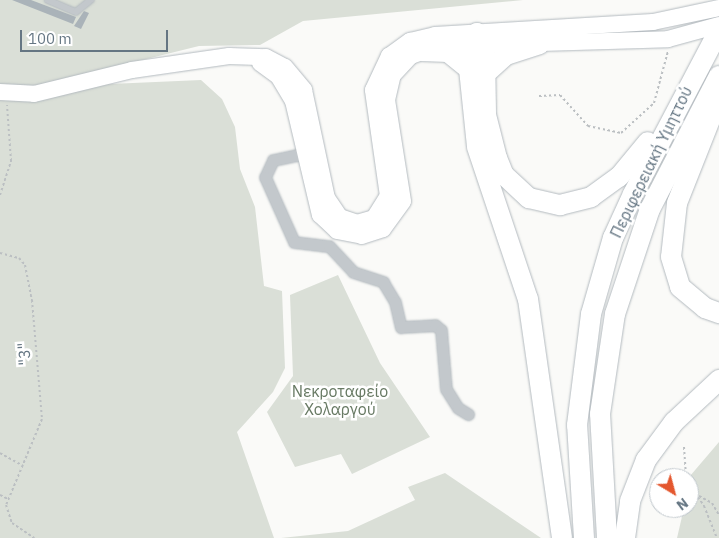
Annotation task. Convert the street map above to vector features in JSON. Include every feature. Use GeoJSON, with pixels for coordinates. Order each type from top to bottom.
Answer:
{"type":"FeatureCollection","features":[{"type":"Feature","properties":{"kind":"highway","name":"Περιφερειακή Υμηττού"},"geometry":{"type":"LineString","coordinates":[[584,538],[577,425],[591,314],[621,220],[694,75],[719,30]]}},
{"type":"Feature","properties":{"kind":"highway"},"geometry":{"type":"LineString","coordinates":[[478,41],[482,170],[514,246],[530,308],[562,538]]}},
{"type":"Feature","properties":{"kind":"highway"},"geometry":{"type":"LineString","coordinates":[[478,71],[506,55],[539,44]]}},
{"type":"Feature","properties":{"kind":"highway"},"geometry":{"type":"LineString","coordinates":[[422,51],[448,52],[478,71],[486,115],[504,175],[529,198],[560,205],[591,197],[619,177],[694,75]]}},
{"type":"Feature","properties":{"kind":"highway","name":"Περιφερειακή Υμηττού"},"geometry":{"type":"LineString","coordinates":[[607,538],[600,414],[615,314],[650,209],[719,76]]}},
{"type":"Feature","properties":{"kind":"highway"},"geometry":{"type":"LineString","coordinates":[[719,97],[677,203],[671,257],[680,287],[705,308],[719,313]]}},
{"type":"Feature","properties":{"kind":"highway"},"geometry":{"type":"LineString","coordinates":[[625,538],[630,501],[646,460],[674,422],[719,380]]}},
{"type":"Feature","properties":{"kind":"street"},"geometry":{"type":"LineString","coordinates":[[310,152],[315,204],[328,224],[349,235],[384,229],[400,211],[404,189],[388,87],[401,64],[422,51],[478,41],[653,22],[719,8]]}},
{"type":"Feature","properties":{"kind":"street"},"geometry":{"type":"LineString","coordinates":[[3,93],[34,94],[132,70],[188,63],[246,60],[268,67],[293,101],[310,152],[333,209],[357,223],[374,218],[385,204],[389,187],[373,102],[381,68],[399,47],[420,37],[539,44],[668,39],[719,25]]}},
{"type":"Feature","properties":{"kind":"street"},"geometry":{"type":"LineString","coordinates":[[310,152],[273,160],[265,177],[294,242],[329,246],[354,272],[383,282],[395,302],[401,327],[435,325],[441,330],[446,389],[458,408],[468,414]]}},
{"type":"Feature","properties":{"kind":"lane"},"geometry":{"type":"LineString","coordinates":[[48,0],[76,12],[91,0]]}},
{"type":"Feature","properties":{"kind":"path"},"geometry":{"type":"LineString","coordinates":[[539,96],[560,95],[588,126],[621,133],[654,103],[663,82],[668,39]]}},
{"type":"Feature","properties":{"kind":"path"},"geometry":{"type":"LineString","coordinates":[[0,195],[11,161],[3,93]]}},
{"type":"Feature","properties":{"kind":"path","name":"\"3\""},"geometry":{"type":"LineString","coordinates":[[0,253],[18,258],[30,278],[36,370],[44,404],[23,466],[8,499]]}},
{"type":"Feature","properties":{"kind":"path"},"geometry":{"type":"LineString","coordinates":[[684,447],[685,468]]}},
{"type":"Feature","properties":{"kind":"path"},"geometry":{"type":"LineString","coordinates":[[0,453],[23,466]]}},
{"type":"Feature","properties":{"kind":"path"},"geometry":{"type":"LineString","coordinates":[[0,495],[8,499],[12,523],[34,538]]}},
{"type":"Feature","properties":{"kind":"path"},"geometry":{"type":"LineString","coordinates":[[699,496],[712,503],[719,514]]}},
{"type":"Feature","properties":{"kind":"path"},"geometry":{"type":"LineString","coordinates":[[699,496],[717,538]]}},
{"type":"Feature","properties":{"kind":"path"},"geometry":{"type":"LineString","coordinates":[[713,529],[719,530]]}},
{"type":"Feature","properties":{"kind":"green space"},"geometry":{"type":"Polygon","coordinates":[[[0,0],[523,0],[303,21],[260,45],[199,46],[102,70],[110,84],[201,80],[222,99],[235,127],[240,169],[255,207],[264,286],[282,291],[285,368],[273,392],[237,432],[274,538],[0,538],[0,0]]]}},
{"type":"Feature","properties":{"kind":"green space","name":"Νεκροταφείο Χολαργού"},"geometry":{"type":"Polygon","coordinates":[[[338,275],[380,363],[430,437],[352,474],[341,454],[295,467],[267,412],[293,376],[290,295],[338,275]]]}},
{"type":"Feature","properties":{"kind":"green space"},"geometry":{"type":"Polygon","coordinates":[[[719,442],[719,538],[677,538],[682,518],[699,518],[699,468],[697,468],[719,442]]]}},
{"type":"Feature","properties":{"kind":"green space"},"geometry":{"type":"Polygon","coordinates":[[[445,473],[541,538],[281,538],[348,531],[415,500],[408,487],[445,473]]]}},
{"type":"Feature","properties":{"kind":"building"},"geometry":{"type":"Polygon","coordinates":[[[12,0],[31,0],[76,17],[73,24],[12,0]]]}},
{"type":"Feature","properties":{"kind":"building"},"geometry":{"type":"Polygon","coordinates":[[[84,11],[89,13],[81,29],[74,26],[84,11]]]}}]}
